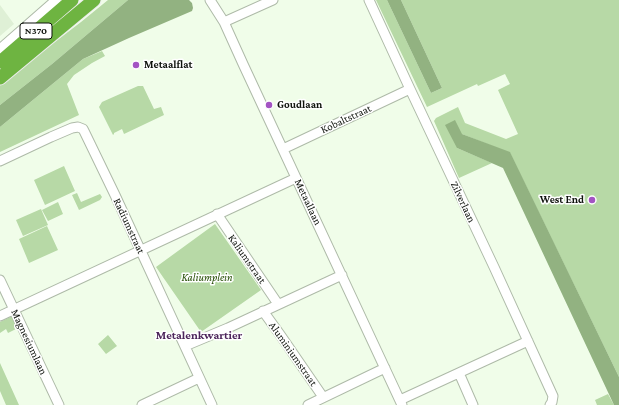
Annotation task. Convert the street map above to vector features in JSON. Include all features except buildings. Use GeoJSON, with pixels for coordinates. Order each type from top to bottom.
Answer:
{"type":"FeatureCollection","features":[{"type":"Feature","properties":{"kind":"highway","name":"N370"},"geometry":{"type":"LineString","coordinates":[[0,62],[72,0]]}},
{"type":"Feature","properties":{"kind":"highway","name":"N370"},"geometry":{"type":"LineString","coordinates":[[0,78],[94,0]]}},
{"type":"Feature","properties":{"kind":"street"},"geometry":{"type":"LineString","coordinates":[[0,49],[56,0]]}},
{"type":"Feature","properties":{"kind":"street","name":"Metaallaan"},"geometry":{"type":"LineString","coordinates":[[210,0],[224,22],[401,403]]}},
{"type":"Feature","properties":{"kind":"street"},"geometry":{"type":"LineString","coordinates":[[224,22],[273,0]]}},
{"type":"Feature","properties":{"kind":"street","name":"Zilverlaan"},"geometry":{"type":"LineString","coordinates":[[369,0],[553,396],[550,405]]}},
{"type":"Feature","properties":{"kind":"street","name":"Kobaltstraat"},"geometry":{"type":"LineString","coordinates":[[283,149],[410,89]]}},
{"type":"Feature","properties":{"kind":"street","name":"Radiumstraat"},"geometry":{"type":"LineString","coordinates":[[0,161],[72,128],[83,128],[212,405]]}},
{"type":"Feature","properties":{"kind":"street"},"geometry":{"type":"LineString","coordinates":[[0,316],[296,178]]}},
{"type":"Feature","properties":{"kind":"street","name":"Kaliumstraat"},"geometry":{"type":"LineString","coordinates":[[217,214],[278,304]]}},
{"type":"Feature","properties":{"kind":"street"},"geometry":{"type":"LineString","coordinates":[[185,346],[228,328],[342,275]]}},
{"type":"Feature","properties":{"kind":"street","name":"Magnesiumlaan"},"geometry":{"type":"LineString","coordinates":[[0,280],[59,405]]}},
{"type":"Feature","properties":{"kind":"street","name":"Aluminiumstraat"},"geometry":{"type":"LineString","coordinates":[[263,311],[323,397]]}},
{"type":"Feature","properties":{"kind":"street"},"geometry":{"type":"LineString","coordinates":[[401,403],[528,341]]}},
{"type":"Feature","properties":{"kind":"street","name":"Aluminiumstraat"},"geometry":{"type":"LineString","coordinates":[[308,405],[385,368]]}},
{"type":"Feature","properties":{"kind":"street"},"geometry":{"type":"LineString","coordinates":[[459,374],[473,405]]}},
{"type":"Feature","properties":{"kind":"street"},"geometry":{"type":"LineString","coordinates":[[142,405],[199,378]]}},
{"type":"Feature","properties":{"kind":"shaded area"},"geometry":{"type":"Polygon","coordinates":[[[128,0],[189,0],[192,3],[193,8],[192,11],[83,59],[0,127],[0,105],[52,64],[128,0]]]}},
{"type":"Feature","properties":{"kind":"shaded area"},"geometry":{"type":"Polygon","coordinates":[[[387,0],[401,0],[442,88],[431,93],[387,0]]]}},
{"type":"Feature","properties":{"kind":"shaded area"},"geometry":{"type":"Polygon","coordinates":[[[0,5],[14,24],[0,36],[0,5]]]}},
{"type":"Feature","properties":{"kind":"shaded area"},"geometry":{"type":"Polygon","coordinates":[[[455,120],[462,134],[510,152],[619,377],[619,405],[614,405],[503,168],[457,148],[445,125],[455,120]]]}},
{"type":"Feature","properties":{"kind":"green space"},"geometry":{"type":"Polygon","coordinates":[[[108,0],[128,0],[52,64],[0,105],[0,84],[108,0]]]}},
{"type":"Feature","properties":{"kind":"green space","name":"West End"},"geometry":{"type":"Polygon","coordinates":[[[376,0],[387,0],[431,93],[442,88],[401,0],[619,0],[619,377],[510,153],[462,134],[457,148],[492,163],[459,178],[434,121],[436,118],[458,107],[465,123],[506,139],[518,134],[498,90],[510,84],[505,74],[478,86],[477,84],[427,107],[376,0]]]}},
{"type":"Feature","properties":{"kind":"green space"},"geometry":{"type":"Polygon","coordinates":[[[102,51],[105,56],[74,75],[67,84],[79,115],[0,152],[0,127],[83,59],[102,51]]]}},
{"type":"Feature","properties":{"kind":"green space"},"geometry":{"type":"Polygon","coordinates":[[[138,86],[143,86],[154,109],[161,107],[164,115],[124,134],[122,129],[113,135],[99,107],[102,102],[138,86]]]}},
{"type":"Feature","properties":{"kind":"green space"},"geometry":{"type":"Polygon","coordinates":[[[64,166],[75,191],[45,205],[34,180],[64,166]]]}},
{"type":"Feature","properties":{"kind":"green space"},"geometry":{"type":"Polygon","coordinates":[[[77,193],[81,202],[100,194],[102,197],[100,200],[79,210],[72,195],[77,193]]]}},
{"type":"Feature","properties":{"kind":"green space"},"geometry":{"type":"Polygon","coordinates":[[[58,202],[63,214],[48,221],[42,210],[58,202]]]}},
{"type":"Feature","properties":{"kind":"green space"},"geometry":{"type":"Polygon","coordinates":[[[41,209],[48,225],[23,236],[16,220],[41,209]]]}},
{"type":"Feature","properties":{"kind":"green space","name":"Kaliumplein"},"geometry":{"type":"Polygon","coordinates":[[[215,224],[261,290],[201,332],[156,267],[215,224]]]}},
{"type":"Feature","properties":{"kind":"green space"},"geometry":{"type":"Polygon","coordinates":[[[47,226],[58,250],[29,263],[19,239],[47,226]]]}},
{"type":"Feature","properties":{"kind":"green space"},"geometry":{"type":"Polygon","coordinates":[[[12,316],[18,328],[8,333],[6,329],[0,333],[0,322],[12,316]]]}},
{"type":"Feature","properties":{"kind":"green space"},"geometry":{"type":"Polygon","coordinates":[[[108,335],[117,346],[106,354],[98,344],[108,335]]]}},
{"type":"Feature","properties":{"kind":"green space"},"geometry":{"type":"Polygon","coordinates":[[[0,363],[19,405],[6,405],[0,391],[0,363]]]}},
{"type":"Feature","properties":{"kind":"green space"},"geometry":{"type":"Polygon","coordinates":[[[608,394],[614,405],[597,405],[595,400],[608,394]]]}},
{"type":"Feature","properties":{"kind":"place","name":"Metaalflat"},"geometry":{"type":"Point","coordinates":[136,65]}},
{"type":"Feature","properties":{"kind":"place","name":"Goudlaan"},"geometry":{"type":"Point","coordinates":[269,105]}},
{"type":"Feature","properties":{"kind":"place","name":"West End"},"geometry":{"type":"Point","coordinates":[592,200]}},
{"type":"Feature","properties":{"kind":"district","name":"Metalenkwartier"},"geometry":{"type":"Point","coordinates":[199,335]}}]}
